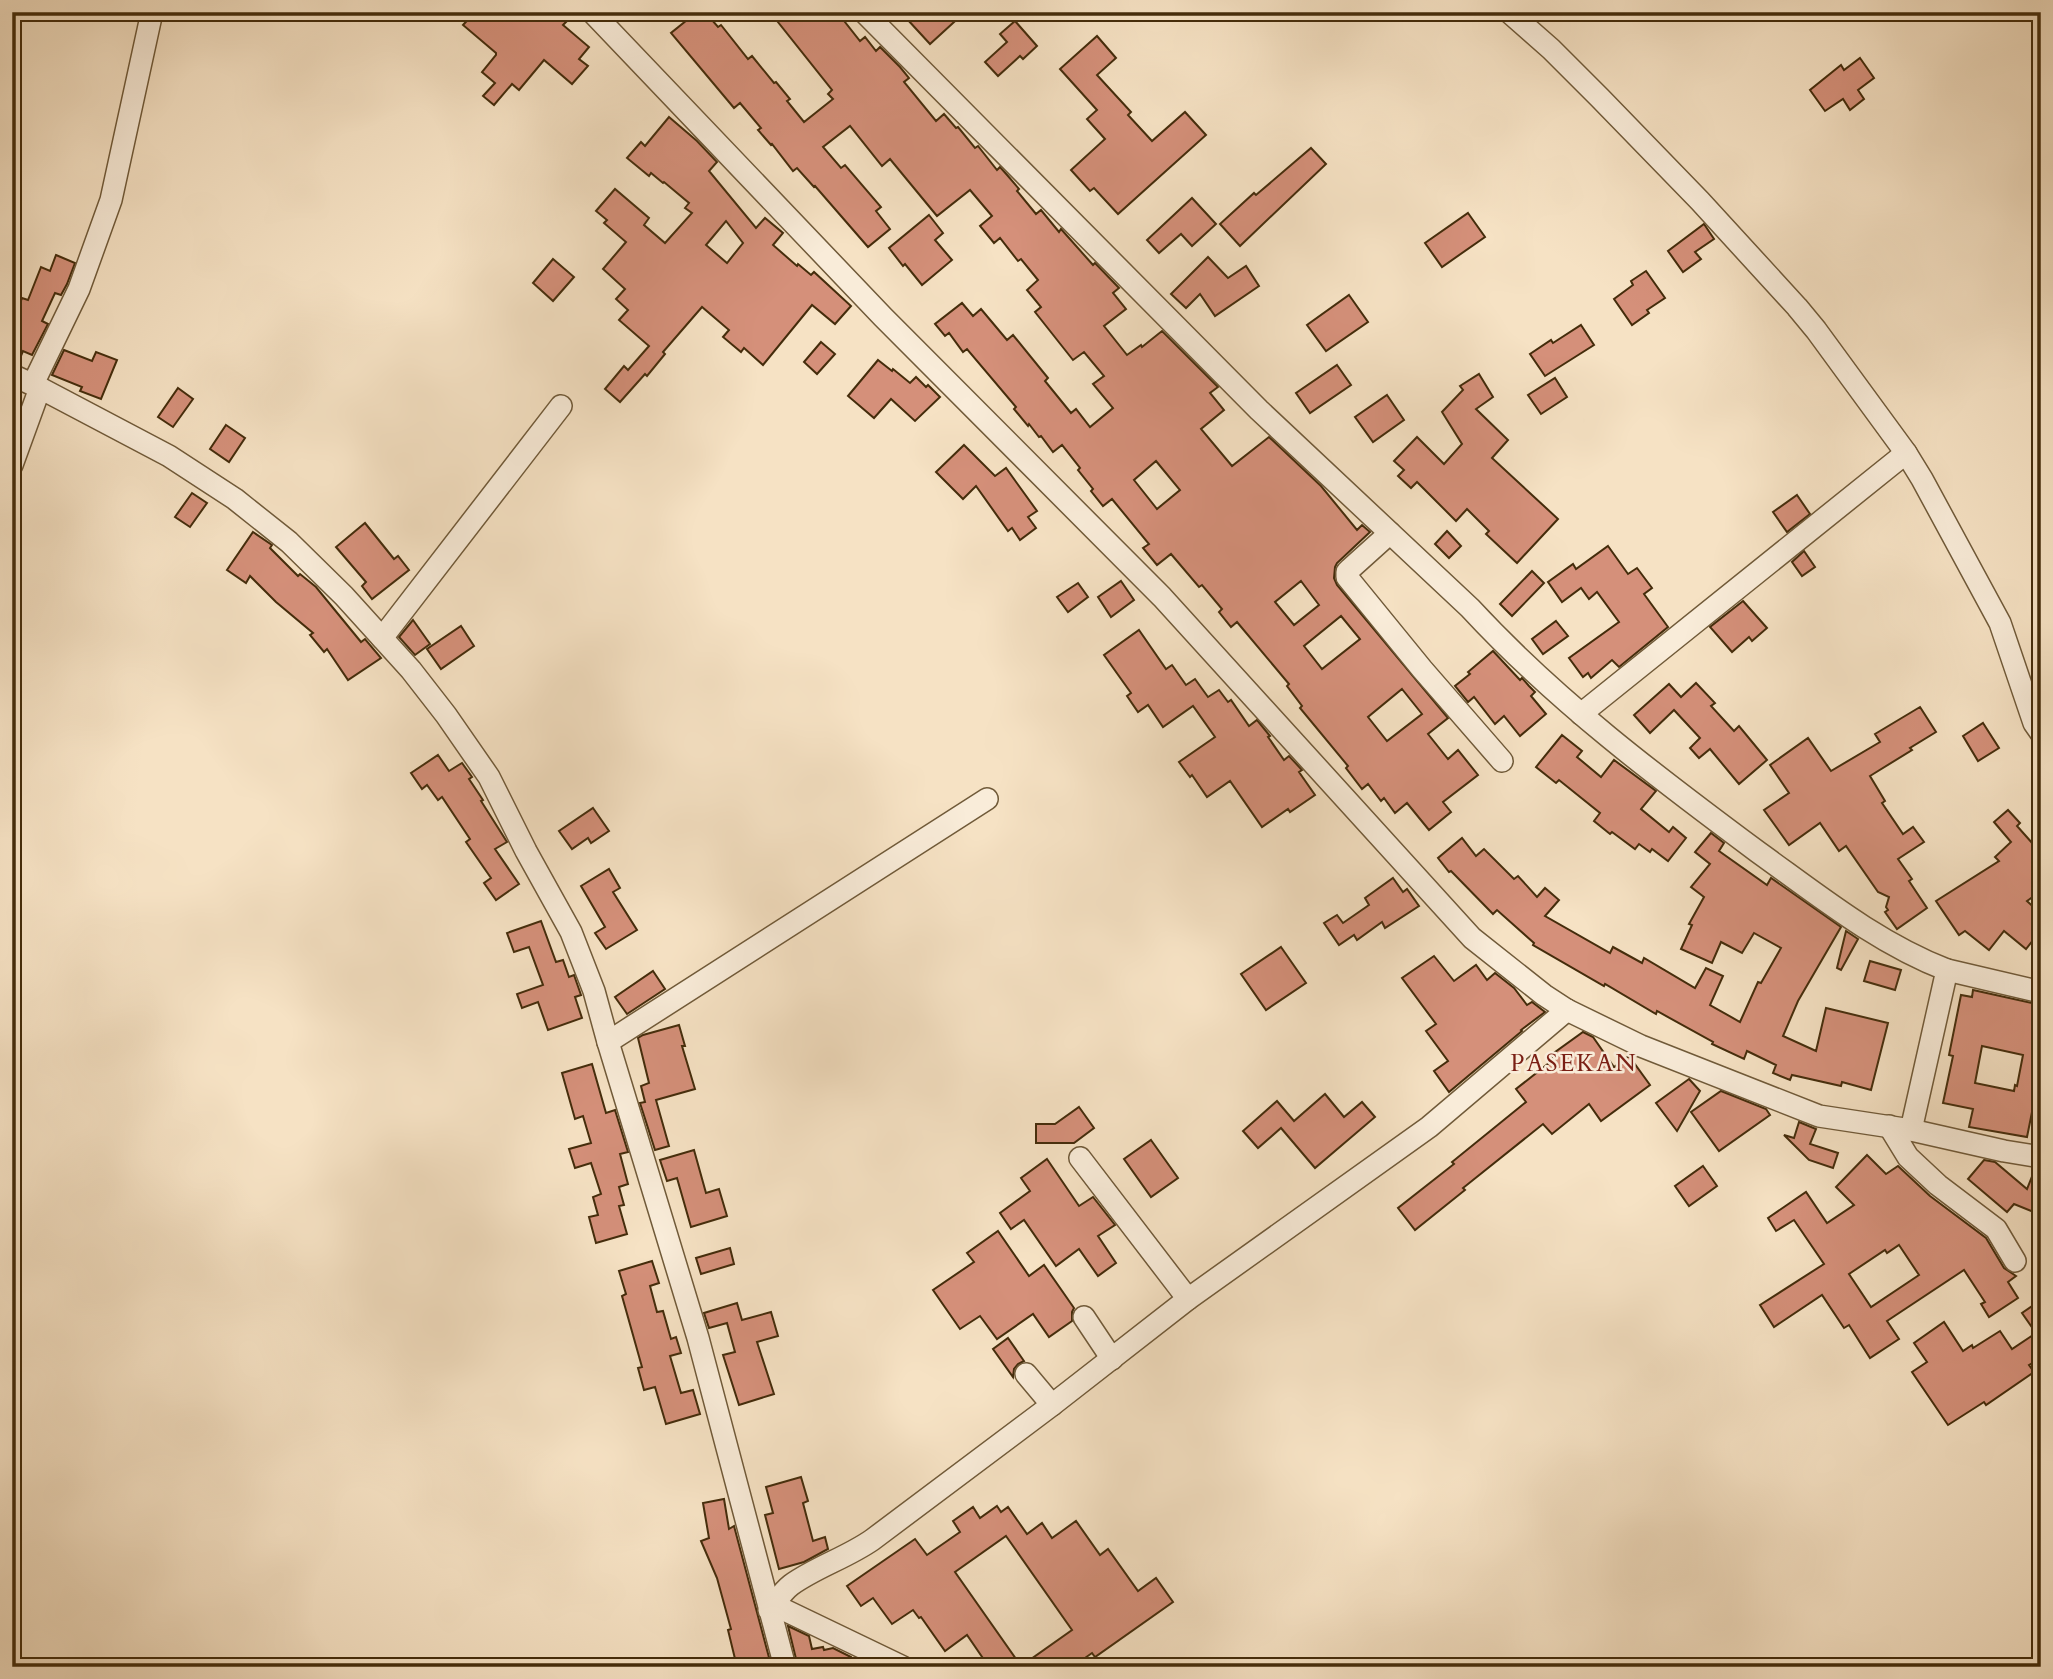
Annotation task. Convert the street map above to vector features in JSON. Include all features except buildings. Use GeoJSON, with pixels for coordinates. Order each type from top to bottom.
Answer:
{"type":"FeatureCollection","features":[{"type":"Feature","properties":{"kind":"street"},"geometry":{"type":"LineString","coordinates":[[12,465],[36,386],[79,289],[111,200],[152,12]]}},
{"type":"Feature","properties":{"kind":"street"},"geometry":{"type":"LineString","coordinates":[[592,12],[873,307],[1162,597],[1472,938],[1544,995],[1567,1010],[1641,1046],[1819,1116],[1911,1130],[2041,1157]]}},
{"type":"Feature","properties":{"kind":"street"},"geometry":{"type":"LineString","coordinates":[[864,12],[1259,410],[1470,608],[1493,634],[1581,714],[1664,782],[1856,924],[1947,970],[2041,992]]}},
{"type":"Feature","properties":{"kind":"street"},"geometry":{"type":"LineString","coordinates":[[1509,12],[1600,98],[1700,201],[1797,307],[1906,453],[2000,623],[2034,723],[2041,733]]}},
{"type":"Feature","properties":{"kind":"street"},"geometry":{"type":"LineString","coordinates":[[12,375],[169,456],[235,499],[289,542],[344,596],[411,670],[489,777],[571,932],[594,991],[698,1338],[785,1667]]}},
{"type":"Feature","properties":{"kind":"street"},"geometry":{"type":"LineString","coordinates":[[382,638],[561,407]]}},
{"type":"Feature","properties":{"kind":"street"},"geometry":{"type":"LineString","coordinates":[[1581,714],[1906,453]]}},
{"type":"Feature","properties":{"kind":"street"},"geometry":{"type":"LineString","coordinates":[[1390,533],[1347,572],[1347,578],[1503,761]]}},
{"type":"Feature","properties":{"kind":"street"},"geometry":{"type":"LineString","coordinates":[[608,1042],[987,799]]}},
{"type":"Feature","properties":{"kind":"street"},"geometry":{"type":"LineString","coordinates":[[1911,1130],[1947,970]]}},
{"type":"Feature","properties":{"kind":"street"},"geometry":{"type":"LineString","coordinates":[[771,1607],[791,1585],[819,1567],[865,1545],[1188,1299],[1429,1127],[1567,1010]]}},
{"type":"Feature","properties":{"kind":"street"},"geometry":{"type":"LineString","coordinates":[[1889,1126],[1908,1157],[1938,1185],[1996,1229],[2015,1261]]}},
{"type":"Feature","properties":{"kind":"street"},"geometry":{"type":"LineString","coordinates":[[1080,1158],[1188,1299]]}},
{"type":"Feature","properties":{"kind":"street"},"geometry":{"type":"LineString","coordinates":[[1084,1317],[1112,1359]]}},
{"type":"Feature","properties":{"kind":"street"},"geometry":{"type":"LineString","coordinates":[[1026,1374],[1052,1405]]}},
{"type":"Feature","properties":{"kind":"street"},"geometry":{"type":"LineString","coordinates":[[771,1607],[903,1667]]}},
{"type":"Feature","properties":{"kind":"district","name":"PASEKAN"},"geometry":{"type":"Point","coordinates":[1574,1063]}}]}
